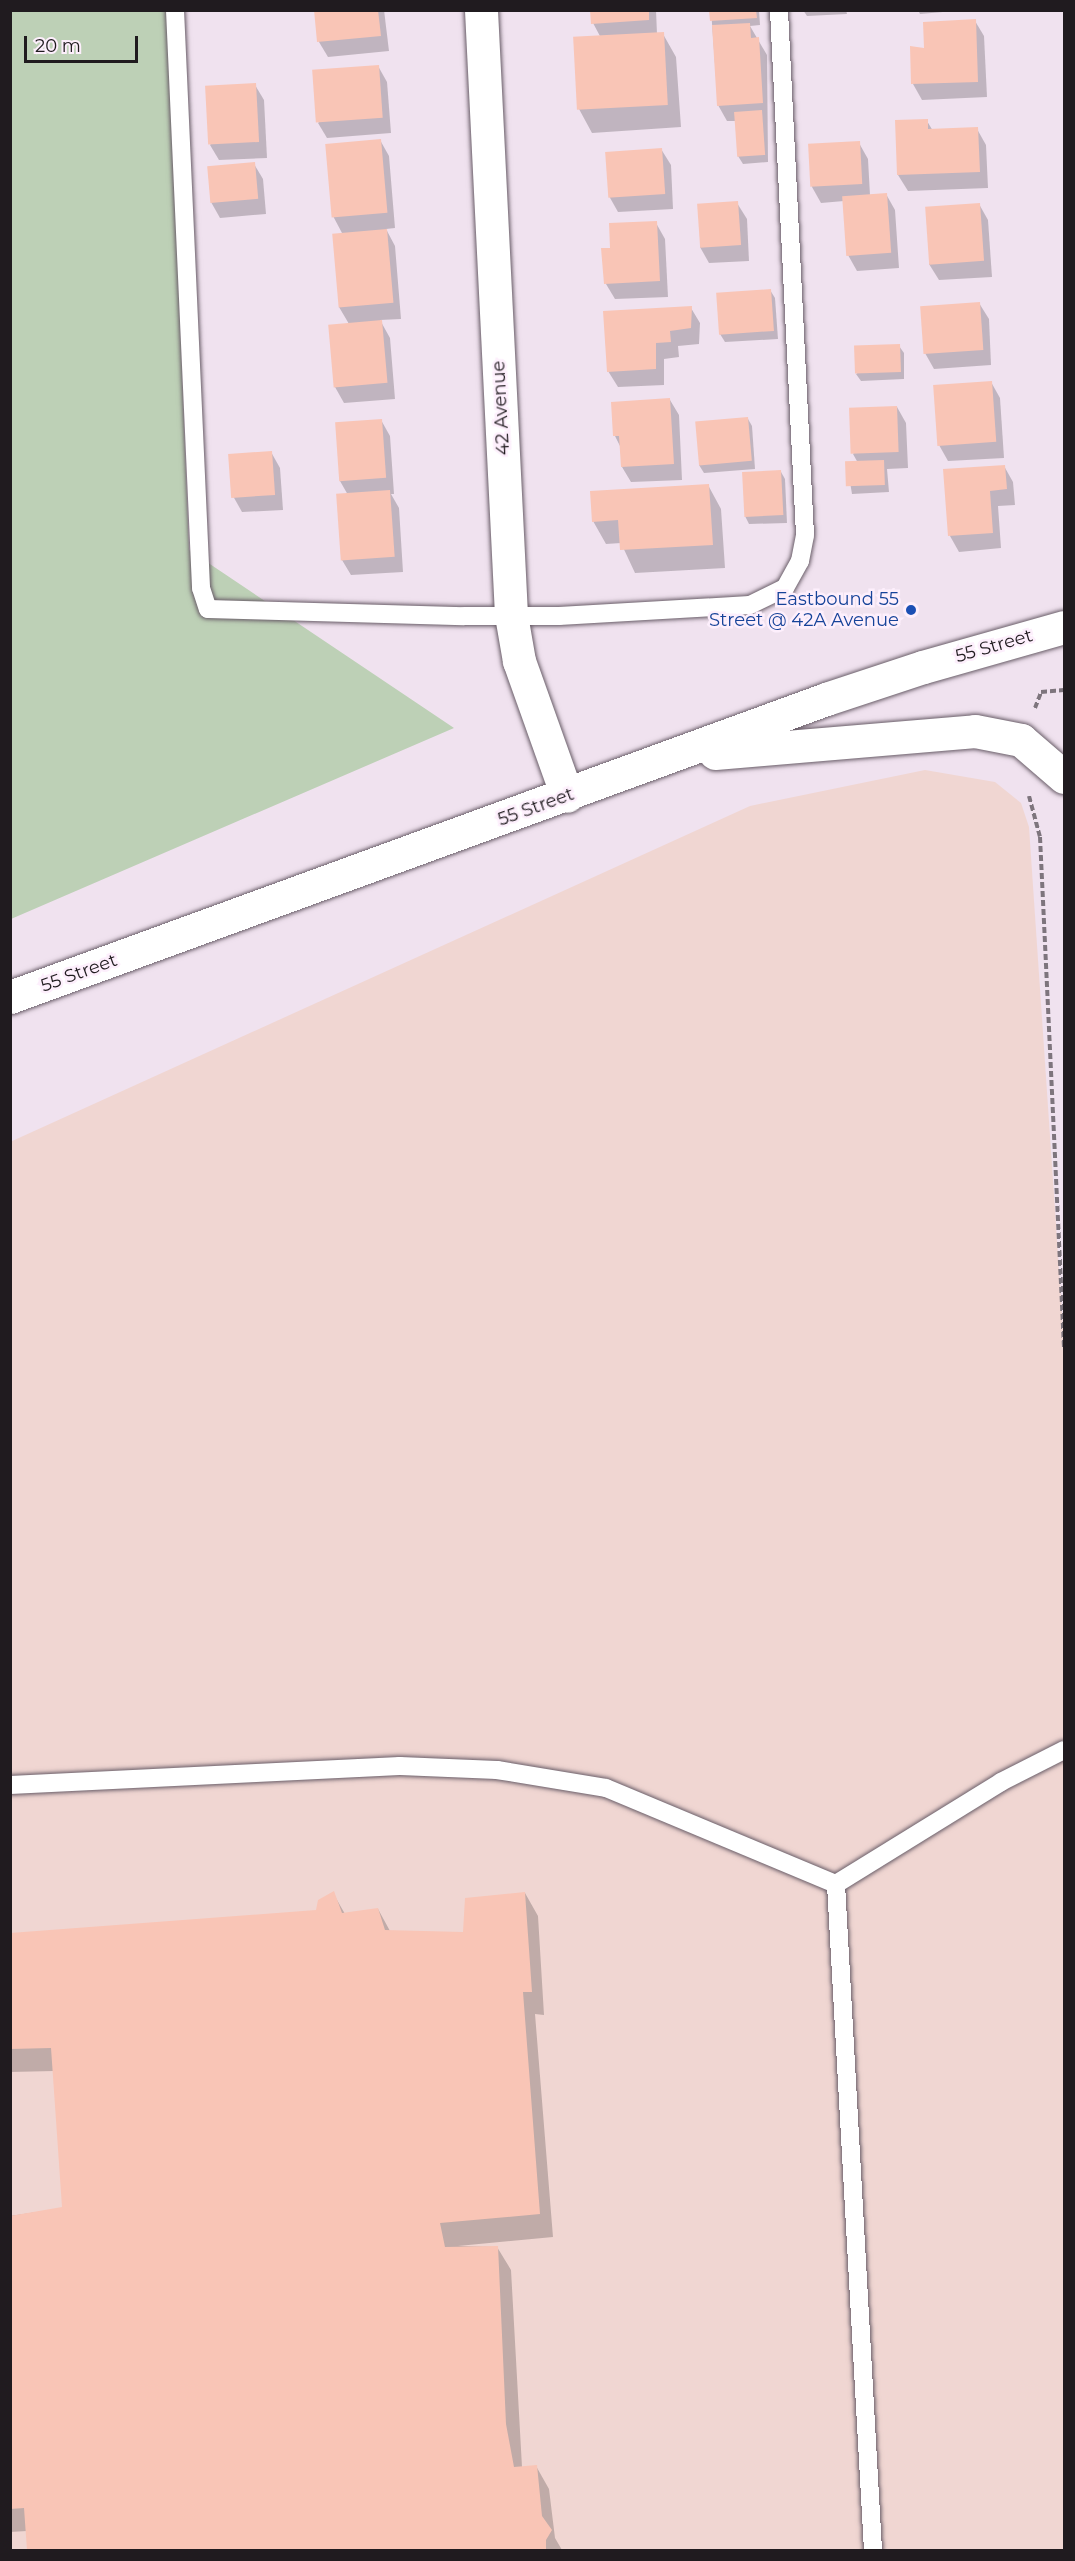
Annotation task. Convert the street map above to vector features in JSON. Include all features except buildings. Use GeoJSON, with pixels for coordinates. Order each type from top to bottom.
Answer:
{"type":"FeatureCollection","features":[{"type":"Feature","properties":{"kind":"street","name":"42 Avenue"},"geometry":{"type":"LineString","coordinates":[[481,10],[511,615],[519,661],[567,796]]}},
{"type":"Feature","properties":{"kind":"street","name":"55 Street"},"geometry":{"type":"LineString","coordinates":[[10,997],[923,667],[1065,627]]}},
{"type":"Feature","properties":{"kind":"street"},"geometry":{"type":"LineString","coordinates":[[669,758],[942,731],[975,731],[1021,740],[1065,777]]}},
{"type":"Feature","properties":{"kind":"lane"},"geometry":{"type":"LineString","coordinates":[[175,10],[201,588],[208,609],[511,615],[750,605],[784,588],[800,561],[805,535],[778,10]]}},
{"type":"Feature","properties":{"kind":"lane"},"geometry":{"type":"LineString","coordinates":[[836,1884],[1001,1782],[1065,1750]]}},
{"type":"Feature","properties":{"kind":"lane"},"geometry":{"type":"LineString","coordinates":[[10,1785],[400,1766],[497,1770],[606,1788],[836,1884]]}},
{"type":"Feature","properties":{"kind":"lane"},"geometry":{"type":"LineString","coordinates":[[836,1884],[873,2550]]}},
{"type":"Feature","properties":{"kind":"path"},"geometry":{"type":"LineString","coordinates":[[1031,716],[1041,692],[1065,690]]}},
{"type":"Feature","properties":{"kind":"path"},"geometry":{"type":"LineString","coordinates":[[1027,792],[1041,837],[1065,1348]]}},
{"type":"Feature","properties":{"kind":"shaded area"},"geometry":{"type":"Polygon","coordinates":[[[925,770],[995,782],[1021,803],[1029,827],[1064,1342],[1064,2550],[11,2550],[10,1142],[750,806],[925,770]]]}},
{"type":"Feature","properties":{"kind":"green space"},"geometry":{"type":"Polygon","coordinates":[[[11,11],[168,11],[189,550],[454,728],[11,919],[11,11]]]}},
{"type":"Feature","properties":{"kind":"place","name":"Eastbound 55 Street @ 42A Avenue"},"geometry":{"type":"Point","coordinates":[911,610]}}]}
